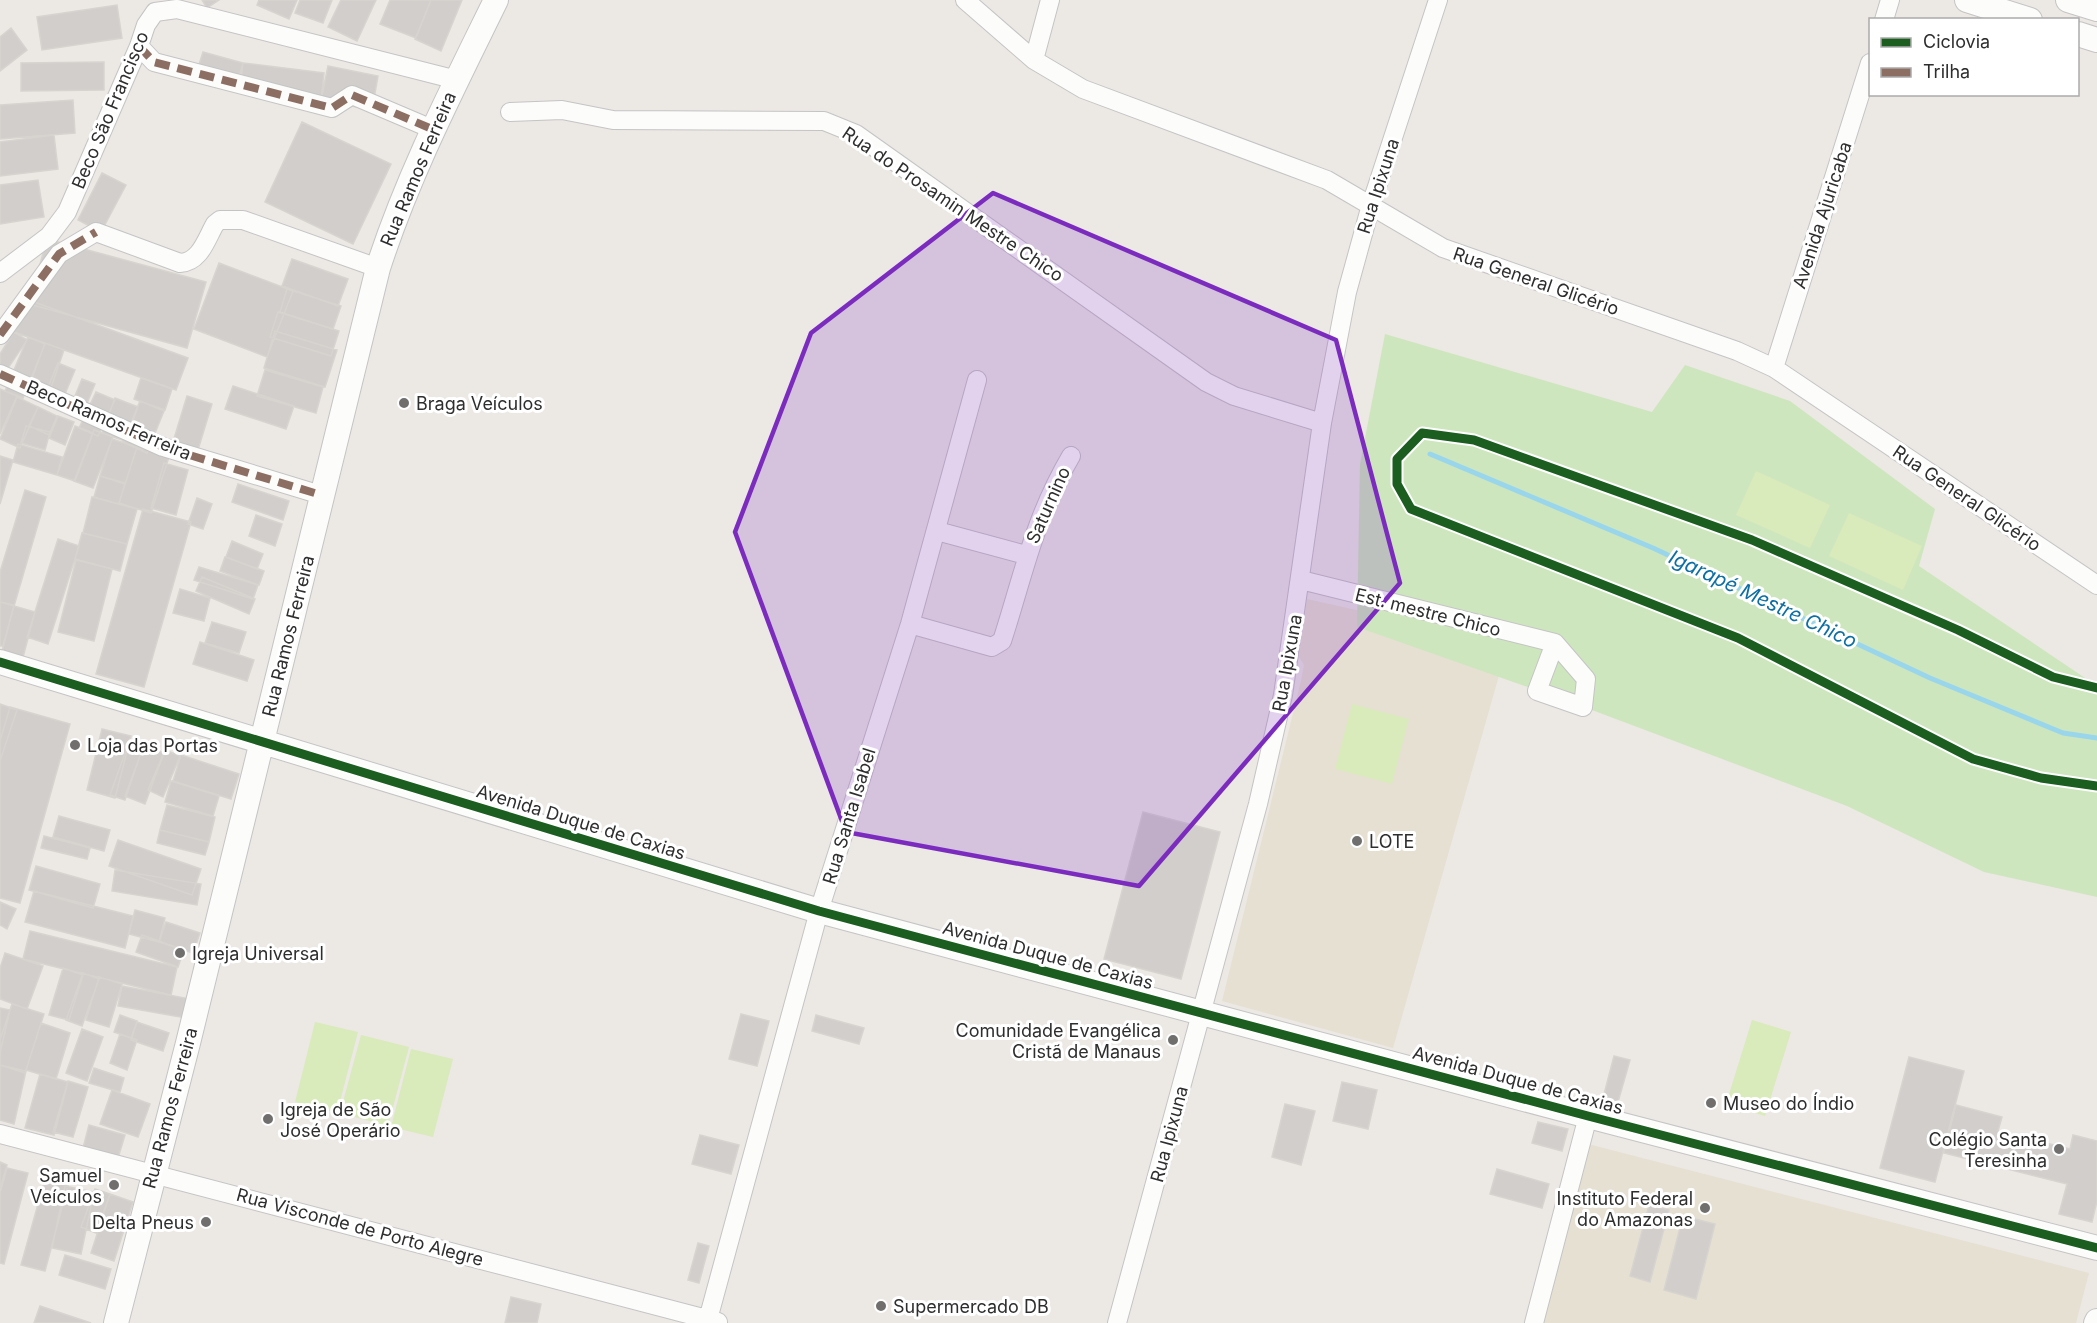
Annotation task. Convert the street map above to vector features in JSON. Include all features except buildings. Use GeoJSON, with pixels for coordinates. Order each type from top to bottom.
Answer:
{"type":"FeatureCollection","features":[{"type":"Feature","properties":{"kind":"street","name":"Rua Ramos Ferreira"},"geometry":{"type":"LineString","coordinates":[[116,1323],[378,268],[432,129],[496,0]]}},
{"type":"Feature","properties":{"kind":"street","name":"Rua General Glicério"},"geometry":{"type":"LineString","coordinates":[[965,0],[1034,60],[1083,89],[1327,180],[1443,248],[1737,351],[1774,368],[2097,585]]}},
{"type":"Feature","properties":{"kind":"street"},"geometry":{"type":"LineString","coordinates":[[1034,60],[1050,0]]}},
{"type":"Feature","properties":{"kind":"street","name":"Rua Ipixuna"},"geometry":{"type":"LineString","coordinates":[[1117,1323],[1258,804],[1283,695],[1322,423],[1347,292],[1371,205],[1438,0]]}},
{"type":"Feature","properties":{"kind":"street"},"geometry":{"type":"LineString","coordinates":[[1885,18],[1890,0]]}},
{"type":"Feature","properties":{"kind":"street"},"geometry":{"type":"LineString","coordinates":[[1968,0],[2024,18]]}},
{"type":"Feature","properties":{"kind":"street"},"geometry":{"type":"LineString","coordinates":[[2068,0],[2097,9]]}},
{"type":"Feature","properties":{"kind":"street","name":"Beco São Francisco"},"geometry":{"type":"LineString","coordinates":[[0,273],[49,236],[67,212],[146,25],[155,12],[177,9],[457,80]]}},
{"type":"Feature","properties":{"kind":"street"},"geometry":{"type":"LineString","coordinates":[[2079,34],[2097,40]]}},
{"type":"Feature","properties":{"kind":"street"},"geometry":{"type":"LineString","coordinates":[[139,46],[154,62],[332,108],[352,95],[432,129]]}},
{"type":"Feature","properties":{"kind":"street","name":"Avenida Ajuricaba"},"geometry":{"type":"LineString","coordinates":[[1774,368],[1869,66]]}},
{"type":"Feature","properties":{"kind":"street","name":"Rua do Prosamin Mestre Chico"},"geometry":{"type":"LineString","coordinates":[[510,112],[544,109],[562,110],[613,120],[824,121],[838,125],[856,134],[1016,245],[1206,382],[1234,396],[1322,423]]}},
{"type":"Feature","properties":{"kind":"street"},"geometry":{"type":"LineString","coordinates":[[0,336],[59,254],[96,232],[180,263],[187,263],[196,259],[215,224],[220,220],[243,220],[378,268]]}},
{"type":"Feature","properties":{"kind":"street","name":"Beco Ramos Ferreira"},"geometry":{"type":"LineString","coordinates":[[0,374],[163,447],[321,495]]}},
{"type":"Feature","properties":{"kind":"street","name":"Rua Santa Isabel"},"geometry":{"type":"LineString","coordinates":[[712,1322],[819,911],[910,624],[977,380]]}},
{"type":"Feature","properties":{"kind":"street","name":"Saturnino"},"geometry":{"type":"LineString","coordinates":[[910,624],[983,645],[997,645],[1002,641],[1026,555],[1046,503],[1071,456]]}},
{"type":"Feature","properties":{"kind":"street","name":"Saturnino"},"geometry":{"type":"LineString","coordinates":[[937,531],[1026,555]]}},
{"type":"Feature","properties":{"kind":"street","name":"Est. mestre Chico"},"geometry":{"type":"LineString","coordinates":[[1301,580],[1555,643]]}},
{"type":"Feature","properties":{"kind":"street","name":"Avenida Duque de Caxias"},"geometry":{"type":"LineString","coordinates":[[0,662],[819,911],[1588,1116],[2097,1248]]}},
{"type":"Feature","properties":{"kind":"street"},"geometry":{"type":"LineString","coordinates":[[1534,1323],[1588,1116]]}},
{"type":"Feature","properties":{"kind":"street","name":"Rua Visconde de Porto Alegre"},"geometry":{"type":"LineString","coordinates":[[0,1134],[153,1172],[712,1322]]}},
{"type":"Feature","properties":{"kind":"highlighted area"},"geometry":{"type":"Polygon","coordinates":[[[993,193],[1336,340],[1400,583],[1139,886],[846,832],[735,532],[811,333],[993,193]]]}},
{"type":"Feature","properties":{"kind":"shaded area","name":"LOTE"},"geometry":{"type":"Polygon","coordinates":[[[1307,599],[1508,644],[1393,1048],[1222,1001],[1301,681],[1304,665],[1299,657],[1307,599]]]}},
{"type":"Feature","properties":{"kind":"shaded area","name":"Instituto Federal do Amazonas"},"geometry":{"type":"Polygon","coordinates":[[[1588,1144],[2089,1273],[2076,1323],[1543,1323],[1588,1144]]]}},
{"type":"Feature","properties":{"kind":"green space"},"geometry":{"type":"Polygon","coordinates":[[[1385,334],[1652,412],[1685,365],[1790,401],[1935,509],[1919,566],[2091,682],[2097,682],[2097,897],[1984,872],[1847,806],[1576,704],[1357,627],[1360,464],[1385,334]]]}},
{"type":"Feature","properties":{"kind":"green space"},"geometry":{"type":"Polygon","coordinates":[[[1756,471],[1830,505],[1810,548],[1736,515],[1756,471]]]}},
{"type":"Feature","properties":{"kind":"green space"},"geometry":{"type":"Polygon","coordinates":[[[1849,513],[1922,546],[1903,590],[1829,556],[1849,513]]]}},
{"type":"Feature","properties":{"kind":"green space"},"geometry":{"type":"Polygon","coordinates":[[[1352,704],[1409,719],[1392,784],[1335,769],[1352,704]]]}},
{"type":"Feature","properties":{"kind":"green space"},"geometry":{"type":"Polygon","coordinates":[[[1752,1020],[1791,1032],[1765,1116],[1726,1104],[1752,1020]]]}},
{"type":"Feature","properties":{"kind":"green space"},"geometry":{"type":"Polygon","coordinates":[[[315,1022],[358,1032],[337,1113],[295,1102],[315,1022]]]}},
{"type":"Feature","properties":{"kind":"green space"},"geometry":{"type":"Polygon","coordinates":[[[361,1035],[409,1047],[388,1126],[340,1113],[361,1035]]]}},
{"type":"Feature","properties":{"kind":"green space"},"geometry":{"type":"Polygon","coordinates":[[[411,1049],[453,1059],[433,1137],[391,1127],[411,1049]]]}},
{"type":"Feature","properties":{"kind":"waterway","name":"Igarapé Mestre Chico"},"geometry":{"type":"LineString","coordinates":[[1430,454],[1653,548],[1930,678],[2063,733],[2097,738]]}},
{"type":"Feature","properties":{"kind":"marked path"},"geometry":{"type":"LineString","coordinates":[[139,46],[154,62],[332,108],[352,95],[432,129]]}},
{"type":"Feature","properties":{"kind":"marked path"},"geometry":{"type":"LineString","coordinates":[[0,335],[59,254],[96,232]]}},
{"type":"Feature","properties":{"kind":"marked path"},"geometry":{"type":"LineString","coordinates":[[0,374],[163,447],[321,495]]}},
{"type":"Feature","properties":{"kind":"cycle path"},"geometry":{"type":"LineString","coordinates":[[2097,688],[2053,677],[1958,630],[1752,540],[1474,440],[1422,433],[1397,459],[1397,484],[1411,509],[1738,638],[1973,759],[2041,778],[2097,786]]}},
{"type":"Feature","properties":{"kind":"cycle path"},"geometry":{"type":"LineString","coordinates":[[0,662],[819,911],[1588,1116],[2097,1248]]}},
{"type":"Feature","properties":{"kind":"place","name":"Braga Veículos"},"geometry":{"type":"Point","coordinates":[404,403]}},
{"type":"Feature","properties":{"kind":"place","name":"Loja das Portas"},"geometry":{"type":"Point","coordinates":[75,745]}},
{"type":"Feature","properties":{"kind":"place","name":"LOTE"},"geometry":{"type":"Point","coordinates":[1357,841]}},
{"type":"Feature","properties":{"kind":"place","name":"Igreja Universal"},"geometry":{"type":"Point","coordinates":[180,953]}},
{"type":"Feature","properties":{"kind":"place","name":"Comunidade Evangélica Cristã de Manaus"},"geometry":{"type":"Point","coordinates":[1173,1040]}},
{"type":"Feature","properties":{"kind":"place","name":"Museo do Índio"},"geometry":{"type":"Point","coordinates":[1711,1103]}},
{"type":"Feature","properties":{"kind":"place","name":"Igreja de São José Operário"},"geometry":{"type":"Point","coordinates":[268,1119]}},
{"type":"Feature","properties":{"kind":"place","name":"Colégio Santa Teresinha"},"geometry":{"type":"Point","coordinates":[2059,1149]}},
{"type":"Feature","properties":{"kind":"place","name":"Samuel Veículos"},"geometry":{"type":"Point","coordinates":[114,1185]}},
{"type":"Feature","properties":{"kind":"place","name":"Instituto Federal do Amazonas"},"geometry":{"type":"Point","coordinates":[1705,1208]}},
{"type":"Feature","properties":{"kind":"place","name":"Delta Pneus"},"geometry":{"type":"Point","coordinates":[206,1222]}},
{"type":"Feature","properties":{"kind":"place","name":"Supermercado DB"},"geometry":{"type":"Point","coordinates":[881,1306]}}]}
